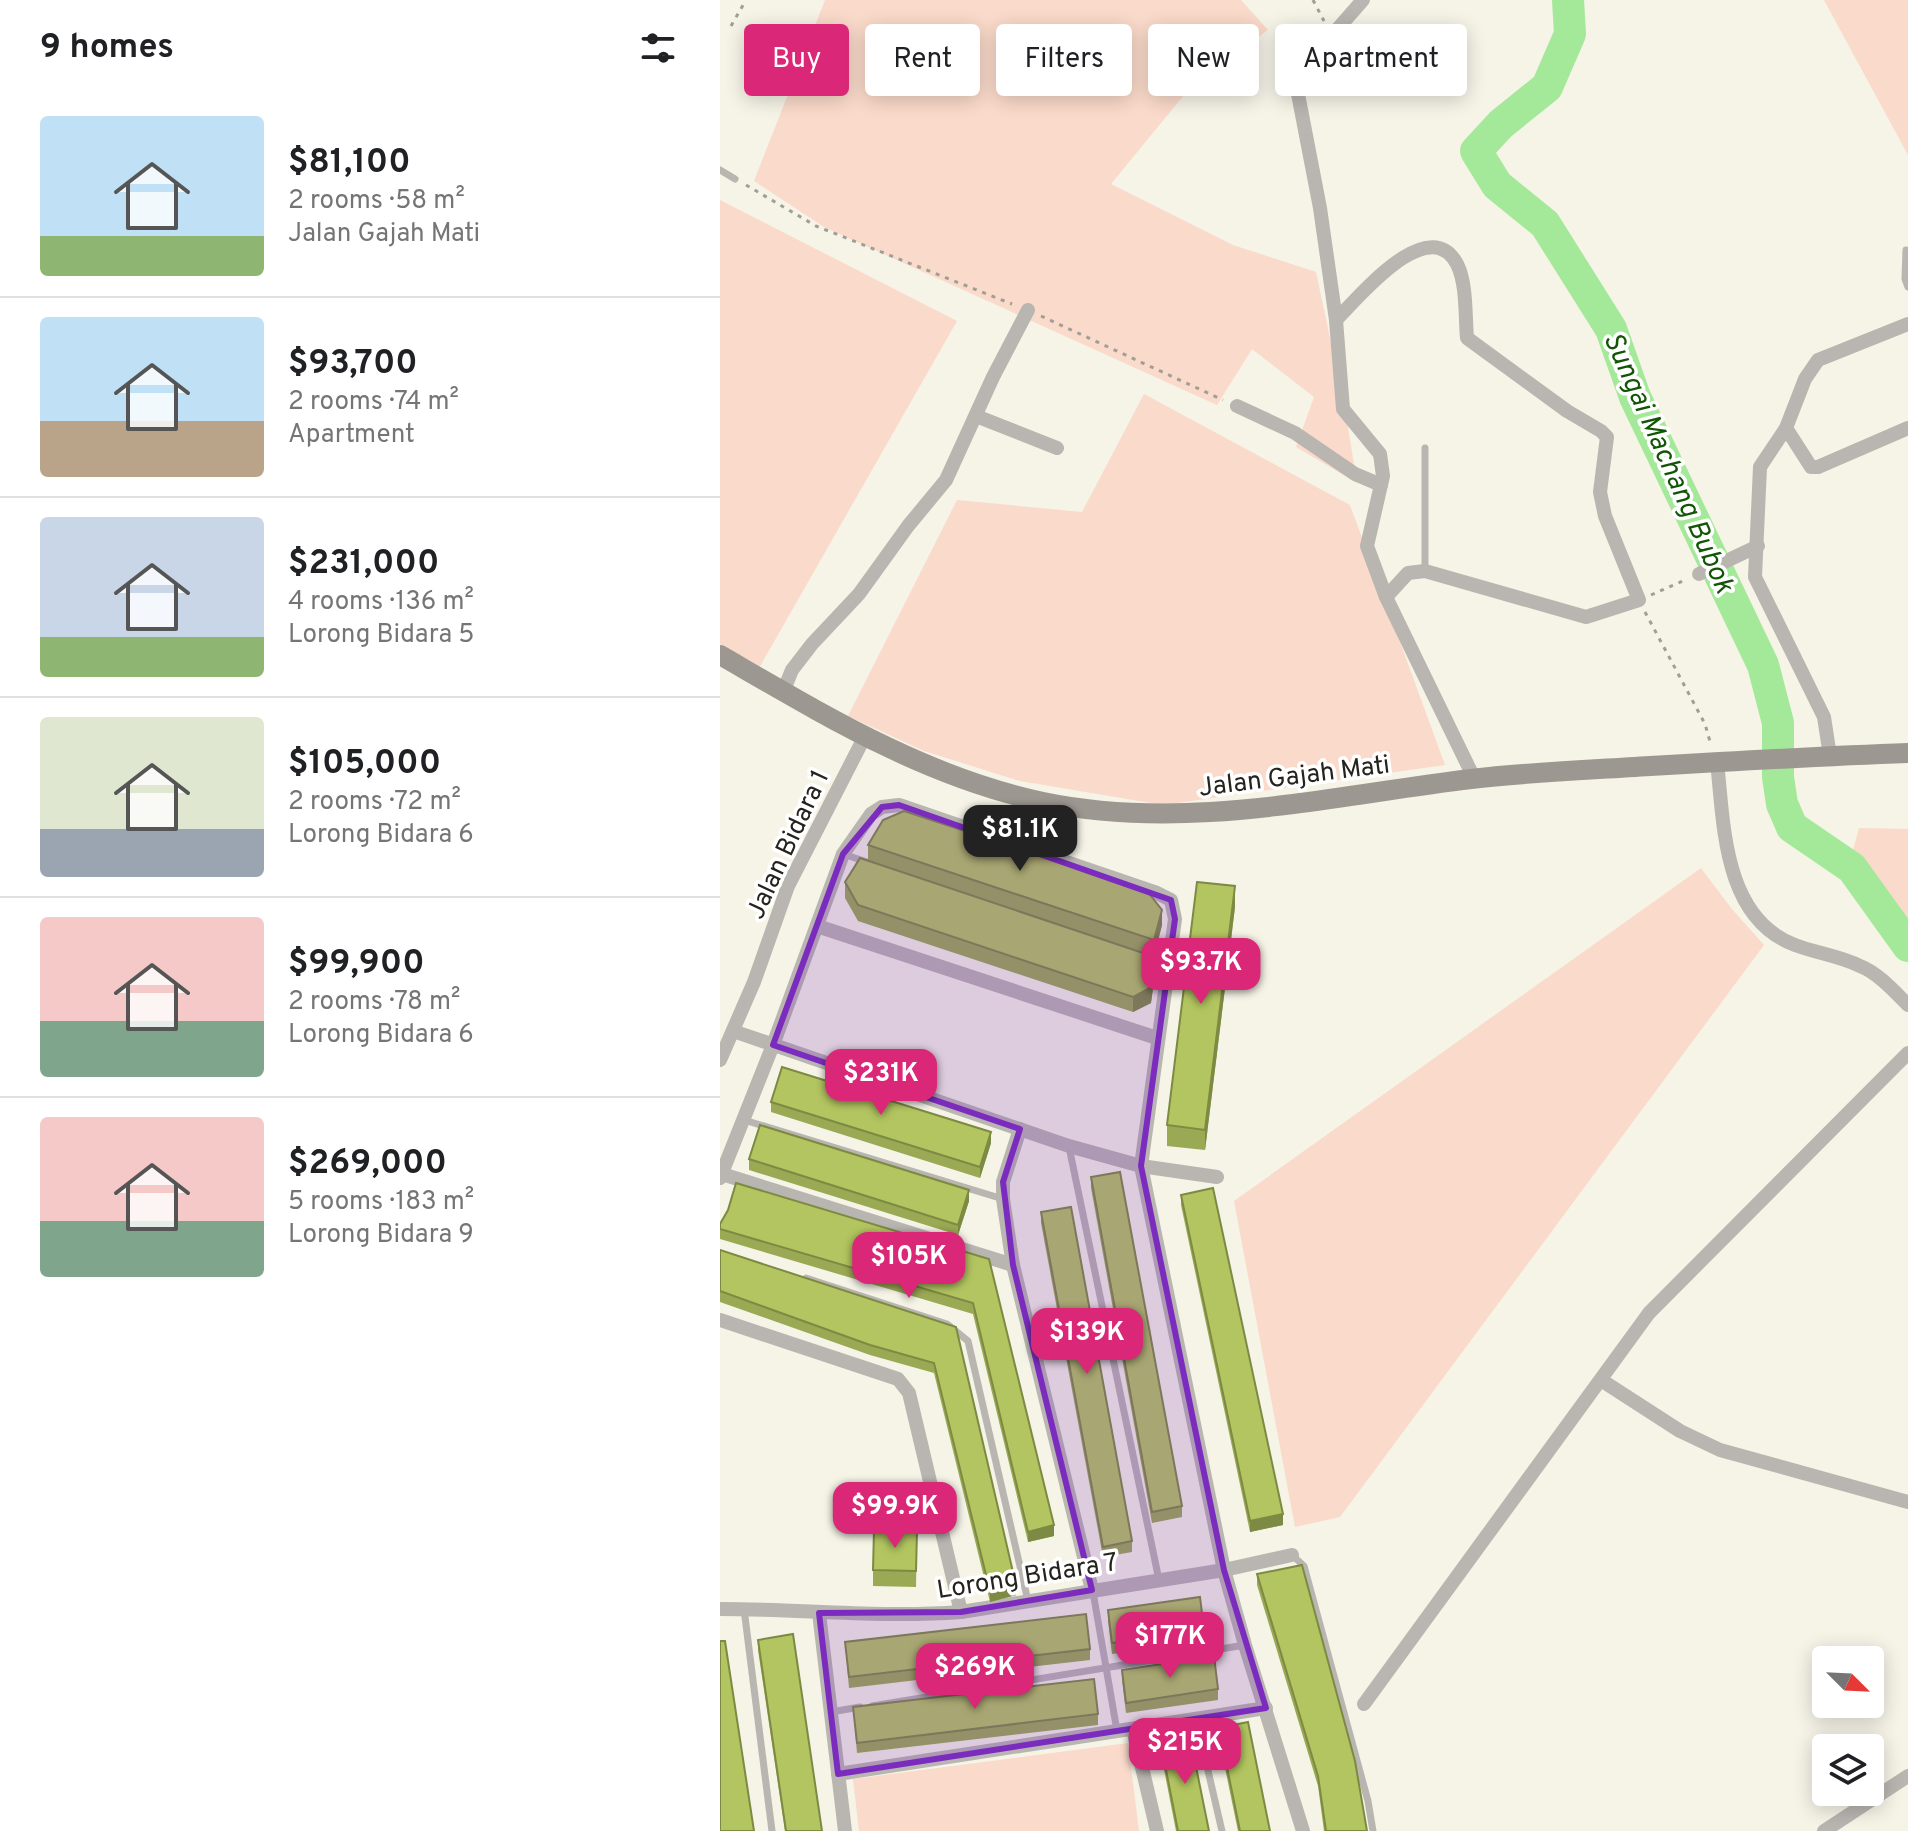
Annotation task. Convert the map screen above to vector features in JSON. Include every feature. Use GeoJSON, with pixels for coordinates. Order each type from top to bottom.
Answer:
{"type":"FeatureCollection","features":[{"type":"Feature","properties":{"kind":"main road","name":"Jalan Gajah Mati"},"geometry":{"type":"LineString","coordinates":[[720,655],[864,738],[929,768],[1044,803],[1119,813],[1165,815],[1247,810],[1474,778],[1908,753]]}},
{"type":"Feature","properties":{"kind":"street"},"geometry":{"type":"LineString","coordinates":[[1343,24],[1363,0]]}},
{"type":"Feature","properties":{"kind":"street"},"geometry":{"type":"LineString","coordinates":[[1298,96],[1318,193],[1336,320],[1343,409],[1380,454],[1383,476],[1367,546],[1386,597],[1474,778]]}},
{"type":"Feature","properties":{"kind":"street"},"geometry":{"type":"LineString","coordinates":[[1336,320],[1411,251],[1429,246],[1441,247],[1448,253],[1461,277],[1467,338],[1607,437],[1600,492],[1605,516],[1639,600],[1586,617],[1425,571],[1408,573],[1386,597]]}},
{"type":"Feature","properties":{"kind":"street"},"geometry":{"type":"LineString","coordinates":[[783,692],[792,670],[859,594],[946,480],[993,377],[1028,310]]}},
{"type":"Feature","properties":{"kind":"street"},"geometry":{"type":"LineString","coordinates":[[1820,756],[1824,717],[1755,577],[1760,467],[1786,428],[1805,379],[1818,360],[1908,324]]}},
{"type":"Feature","properties":{"kind":"street"},"geometry":{"type":"LineString","coordinates":[[1237,406],[1295,433],[1355,474],[1381,485]]}},
{"type":"Feature","properties":{"kind":"street"},"geometry":{"type":"LineString","coordinates":[[976,416],[1057,448]]}},
{"type":"Feature","properties":{"kind":"street"},"geometry":{"type":"LineString","coordinates":[[1786,428],[1811,467],[1818,467],[1908,428]]}},
{"type":"Feature","properties":{"kind":"street"},"geometry":{"type":"LineString","coordinates":[[1699,574],[1758,546]]}},
{"type":"Feature","properties":{"kind":"street","name":"Jalan Bidara 1"},"geometry":{"type":"LineString","coordinates":[[720,1060],[788,886],[864,738]]}},
{"type":"Feature","properties":{"kind":"street"},"geometry":{"type":"LineString","coordinates":[[1717,762],[1728,857],[1737,886],[1756,916],[1775,934],[1792,944],[1862,966],[1908,1005]]}},
{"type":"Feature","properties":{"kind":"street"},"geometry":{"type":"LineString","coordinates":[[1013,1265],[721,1176],[843,854],[871,814],[882,807],[899,805],[1171,900],[1175,919],[1141,1166],[1224,1570],[1303,1831]]}},
{"type":"Feature","properties":{"kind":"street"},"geometry":{"type":"LineString","coordinates":[[817,926],[1157,1038]]}},
{"type":"Feature","properties":{"kind":"street"},"geometry":{"type":"LineString","coordinates":[[733,1031],[1069,1146],[1141,1166],[1217,1177]]}},
{"type":"Feature","properties":{"kind":"street"},"geometry":{"type":"LineString","coordinates":[[1364,1704],[1649,1313],[1908,1053]]}},
{"type":"Feature","properties":{"kind":"street"},"geometry":{"type":"LineString","coordinates":[[1020,1129],[1003,1182],[1013,1265],[1092,1590]]}},
{"type":"Feature","properties":{"kind":"street"},"geometry":{"type":"LineString","coordinates":[[720,1320],[898,1379],[909,1393],[961,1612]]}},
{"type":"Feature","properties":{"kind":"street"},"geometry":{"type":"LineString","coordinates":[[1601,1380],[1680,1431],[1720,1450],[1908,1502]]}},
{"type":"Feature","properties":{"kind":"street","name":"Lorong Bidara 7"},"geometry":{"type":"LineString","coordinates":[[720,1609],[928,1615],[961,1612],[1224,1570],[1292,1555]]}},
{"type":"Feature","properties":{"kind":"street"},"geometry":{"type":"LineString","coordinates":[[819,1613],[845,1831]]}},
{"type":"Feature","properties":{"kind":"street"},"geometry":{"type":"LineString","coordinates":[[838,1774],[1266,1708]]}},
{"type":"Feature","properties":{"kind":"street"},"geometry":{"type":"LineString","coordinates":[[1133,1729],[1157,1831]]}},
{"type":"Feature","properties":{"kind":"street"},"geometry":{"type":"LineString","coordinates":[[1824,1831],[1908,1776]]}},
{"type":"Feature","properties":{"kind":"lane"},"geometry":{"type":"LineString","coordinates":[[720,170],[735,179]]}},
{"type":"Feature","properties":{"kind":"lane"},"geometry":{"type":"LineString","coordinates":[[1906,250],[1905,279],[1908,287]]}},
{"type":"Feature","properties":{"kind":"lane"},"geometry":{"type":"LineString","coordinates":[[1425,448],[1425,571]]}},
{"type":"Feature","properties":{"kind":"lane"},"geometry":{"type":"LineString","coordinates":[[843,854],[873,864]]}},
{"type":"Feature","properties":{"kind":"lane"},"geometry":{"type":"LineString","coordinates":[[1154,958],[1169,963]]}},
{"type":"Feature","properties":{"kind":"lane"},"geometry":{"type":"LineString","coordinates":[[744,1120],[1003,1199]]}},
{"type":"Feature","properties":{"kind":"lane"},"geometry":{"type":"LineString","coordinates":[[1069,1146],[1159,1580]]}},
{"type":"Feature","properties":{"kind":"lane"},"geometry":{"type":"LineString","coordinates":[[796,1275],[947,1324],[968,1341],[1028,1601]]}},
{"type":"Feature","properties":{"kind":"lane"},"geometry":{"type":"LineString","coordinates":[[1292,1555],[1304,1566],[1368,1801],[1373,1831]]}},
{"type":"Feature","properties":{"kind":"lane"},"geometry":{"type":"LineString","coordinates":[[1092,1590],[1117,1731]]}},
{"type":"Feature","properties":{"kind":"lane"},"geometry":{"type":"LineString","coordinates":[[744,1609],[772,1831]]}},
{"type":"Feature","properties":{"kind":"lane"},"geometry":{"type":"LineString","coordinates":[[831,1712],[1245,1645]]}},
{"type":"Feature","properties":{"kind":"lane"},"geometry":{"type":"LineString","coordinates":[[1196,1719],[1222,1831]]}},
{"type":"Feature","properties":{"kind":"path"},"geometry":{"type":"LineString","coordinates":[[731,26],[746,0]]}},
{"type":"Feature","properties":{"kind":"path"},"geometry":{"type":"LineString","coordinates":[[1313,0],[1325,24]]}},
{"type":"Feature","properties":{"kind":"path"},"geometry":{"type":"LineString","coordinates":[[735,179],[816,226],[1028,310],[1237,406]]}},
{"type":"Feature","properties":{"kind":"path"},"geometry":{"type":"LineString","coordinates":[[1699,574],[1639,600],[1705,724],[1717,762]]}},
{"type":"Feature","properties":{"kind":"highlighted area"},"geometry":{"type":"Polygon","coordinates":[[[899,805],[1171,900],[1175,919],[1141,1166],[1224,1570],[1266,1708],[838,1774],[819,1613],[961,1612],[1092,1590],[1013,1265],[1003,1182],[1020,1129],[773,1045],[843,854],[882,807],[899,805]]]}},
{"type":"Feature","properties":{"kind":"shaded area"},"geometry":{"type":"Polygon","coordinates":[[[825,0],[1241,0],[1268,30],[1259,36],[1259,24],[1148,24],[1148,96],[1183,96],[1111,184],[1233,245],[1316,272],[1357,483],[1296,447],[1314,397],[1252,349],[1217,405],[824,227],[754,181],[787,96],[849,96],[849,24],[816,24],[825,0]]]}},
{"type":"Feature","properties":{"kind":"shaded area"},"geometry":{"type":"Polygon","coordinates":[[[1824,0],[1908,0],[1908,155],[1824,0]]]}},
{"type":"Feature","properties":{"kind":"shaded area"},"geometry":{"type":"Polygon","coordinates":[[[720,200],[957,321],[759,668],[720,644],[720,200]]]}},
{"type":"Feature","properties":{"kind":"shaded area"},"geometry":{"type":"Polygon","coordinates":[[[1144,394],[1350,505],[1445,765],[1163,805],[1020,781],[924,751],[848,716],[957,500],[1082,512],[1144,394]]]}},
{"type":"Feature","properties":{"kind":"shaded area"},"geometry":{"type":"Polygon","coordinates":[[[1859,828],[1908,829],[1908,924],[1852,854],[1859,828]]]}},
{"type":"Feature","properties":{"kind":"shaded area"},"geometry":{"type":"Polygon","coordinates":[[[1701,868],[1764,945],[1340,1517],[1295,1527],[1234,1201],[1701,868]]]}},
{"type":"Feature","properties":{"kind":"shaded area"},"geometry":{"type":"Polygon","coordinates":[[[1128,1743],[1139,1831],[859,1831],[853,1779],[1128,1743]]]}},
{"type":"Feature","properties":{"kind":"building"},"geometry":{"type":"Polygon","coordinates":[[[904,811],[1147,891],[1162,910],[1154,940],[868,845],[883,820],[904,811]]]}},
{"type":"Feature","properties":{"kind":"building"},"geometry":{"type":"Polygon","coordinates":[[[860,858],[1155,957],[1151,987],[1133,997],[858,905],[845,882],[860,858]]]}},
{"type":"Feature","properties":{"kind":"building"},"geometry":{"type":"Polygon","coordinates":[[[1197,882],[1235,886],[1205,1130],[1167,1125],[1197,882]]]}},
{"type":"Feature","properties":{"kind":"building"},"geometry":{"type":"Polygon","coordinates":[[[782,1067],[991,1132],[980,1167],[771,1102],[782,1067]]]}},
{"type":"Feature","properties":{"kind":"building"},"geometry":{"type":"Polygon","coordinates":[[[760,1125],[969,1190],[958,1225],[749,1159],[760,1125]]]}},
{"type":"Feature","properties":{"kind":"building"},"geometry":{"type":"Polygon","coordinates":[[[1120,1172],[1182,1506],[1152,1512],[1091,1177],[1120,1172]]]}},
{"type":"Feature","properties":{"kind":"building"},"geometry":{"type":"Polygon","coordinates":[[[736,1183],[989,1259],[1054,1525],[1028,1532],[973,1303],[720,1229],[736,1183]]]}},
{"type":"Feature","properties":{"kind":"building"},"geometry":{"type":"Polygon","coordinates":[[[1213,1188],[1283,1514],[1250,1521],[1181,1195],[1213,1188]]]}},
{"type":"Feature","properties":{"kind":"building"},"geometry":{"type":"Polygon","coordinates":[[[1071,1207],[1132,1541],[1103,1547],[1041,1212],[1071,1207]]]}},
{"type":"Feature","properties":{"kind":"building"},"geometry":{"type":"Polygon","coordinates":[[[720,1250],[956,1327],[1016,1585],[990,1591],[934,1363],[870,1345],[720,1291],[720,1250]]]}},
{"type":"Feature","properties":{"kind":"building"},"geometry":{"type":"Polygon","coordinates":[[[874,1530],[917,1531],[916,1571],[873,1570],[874,1530]]]}},
{"type":"Feature","properties":{"kind":"building"},"geometry":{"type":"Polygon","coordinates":[[[1302,1565],[1355,1761],[1367,1831],[1326,1831],[1318,1776],[1257,1574],[1302,1565]]]}},
{"type":"Feature","properties":{"kind":"building"},"geometry":{"type":"Polygon","coordinates":[[[1200,1597],[1204,1630],[1112,1643],[1108,1610],[1200,1597]]]}},
{"type":"Feature","properties":{"kind":"building"},"geometry":{"type":"Polygon","coordinates":[[[1086,1614],[1090,1649],[849,1677],[845,1642],[1086,1614]]]}},
{"type":"Feature","properties":{"kind":"building"},"geometry":{"type":"Polygon","coordinates":[[[793,1634],[822,1831],[786,1831],[758,1640],[793,1634]]]}},
{"type":"Feature","properties":{"kind":"building"},"geometry":{"type":"Polygon","coordinates":[[[720,1641],[725,1641],[754,1831],[720,1831],[720,1641]]]}},
{"type":"Feature","properties":{"kind":"building"},"geometry":{"type":"Polygon","coordinates":[[[1214,1656],[1218,1689],[1126,1703],[1122,1670],[1214,1656]]]}},
{"type":"Feature","properties":{"kind":"building"},"geometry":{"type":"Polygon","coordinates":[[[1094,1679],[1098,1714],[857,1743],[853,1707],[1094,1679]]]}},
{"type":"Feature","properties":{"kind":"building"},"geometry":{"type":"Polygon","coordinates":[[[1248,1722],[1270,1831],[1240,1831],[1219,1728],[1248,1722]]]}},
{"type":"Feature","properties":{"kind":"building"},"geometry":{"type":"Polygon","coordinates":[[[1190,1737],[1209,1831],[1178,1831],[1161,1744],[1190,1737]]]}},
{"type":"Feature","properties":{"kind":"waterway","name":"Sungai Machang Bubok"},"geometry":{"type":"LineString","coordinates":[[1568,0],[1570,34],[1547,87],[1501,124],[1476,151],[1497,185],[1545,224],[1611,329],[1635,397],[1763,665],[1778,723],[1778,777],[1782,804],[1792,827],[1852,868],[1908,946]]}}]}
